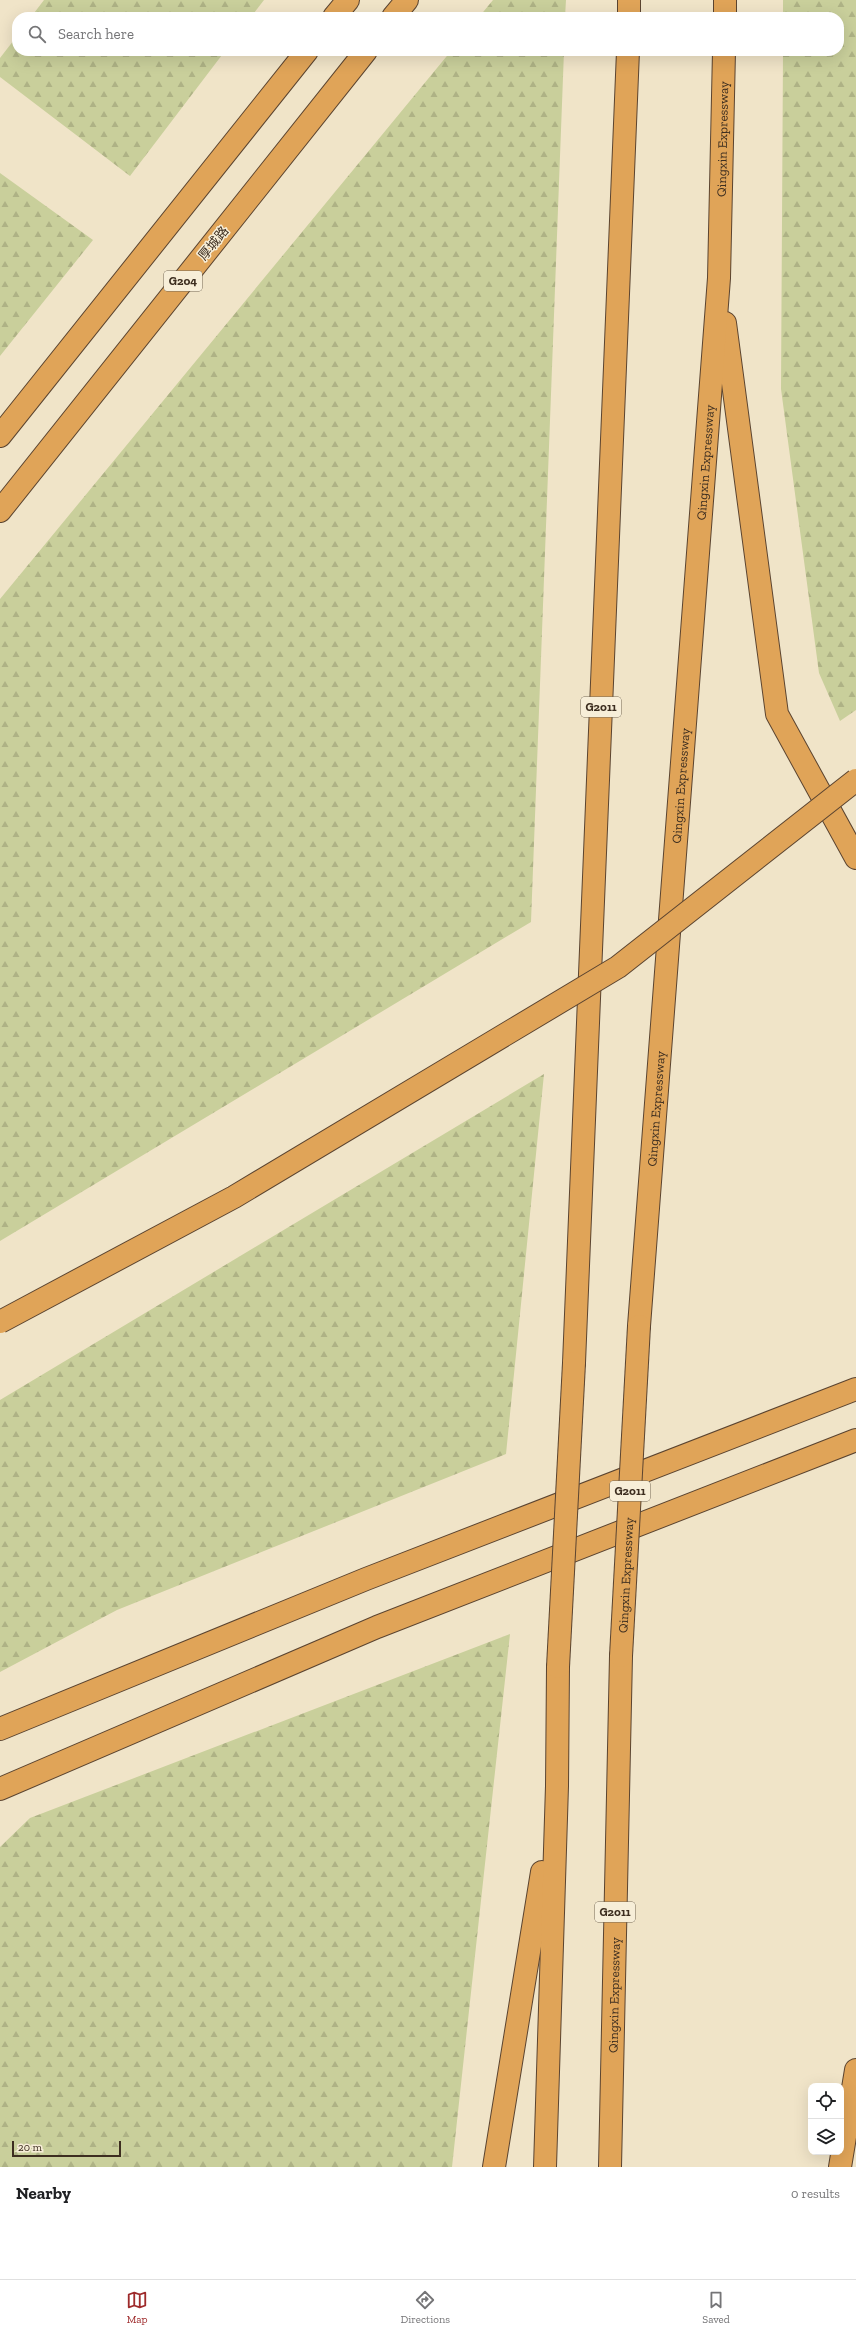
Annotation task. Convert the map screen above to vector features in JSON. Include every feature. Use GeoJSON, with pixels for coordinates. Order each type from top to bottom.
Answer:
{"type":"FeatureCollection","features":[{"type":"Feature","properties":{"kind":"highway"},"geometry":{"type":"LineString","coordinates":[[338,12],[348,0]]}},
{"type":"Feature","properties":{"kind":"highway"},"geometry":{"type":"LineString","coordinates":[[397,12],[407,0]]}},
{"type":"Feature","properties":{"kind":"highway"},"geometry":{"type":"LineString","coordinates":[[629,0],[629,12]]}},
{"type":"Feature","properties":{"kind":"highway"},"geometry":{"type":"LineString","coordinates":[[725,0],[725,12]]}},
{"type":"Feature","properties":{"kind":"highway"},"geometry":{"type":"LineString","coordinates":[[0,436],[303,56]]}},
{"type":"Feature","properties":{"kind":"highway","name":"厚城路"},"geometry":{"type":"LineString","coordinates":[[0,511],[362,56]]}},
{"type":"Feature","properties":{"kind":"highway","name":"G2011"},"geometry":{"type":"LineString","coordinates":[[545,2167],[557,1786],[558,1667],[574,1363],[628,56]]}},
{"type":"Feature","properties":{"kind":"highway","name":"Qingxin Expressway"},"geometry":{"type":"LineString","coordinates":[[610,2167],[621,1656],[639,1326],[719,278],[724,56]]}},
{"type":"Feature","properties":{"kind":"highway"},"geometry":{"type":"LineString","coordinates":[[719,278],[777,714],[856,858]]}},
{"type":"Feature","properties":{"kind":"highway"},"geometry":{"type":"LineString","coordinates":[[0,1322],[234,1197],[618,967],[856,780]]}},
{"type":"Feature","properties":{"kind":"highway"},"geometry":{"type":"LineString","coordinates":[[0,1729],[366,1579],[856,1389]]}},
{"type":"Feature","properties":{"kind":"highway"},"geometry":{"type":"LineString","coordinates":[[0,1790],[377,1626],[856,1440]]}},
{"type":"Feature","properties":{"kind":"highway"},"geometry":{"type":"LineString","coordinates":[[494,2167],[557,1786]]}},
{"type":"Feature","properties":{"kind":"highway"},"geometry":{"type":"LineString","coordinates":[[840,2167],[856,2070]]}},
{"type":"Feature","properties":{"kind":"green space"},"geometry":{"type":"Polygon","coordinates":[[[44,0],[264,0],[255,12],[35,12],[44,0]]]}},
{"type":"Feature","properties":{"kind":"green space"},"geometry":{"type":"Polygon","coordinates":[[[493,0],[566,0],[565,12],[483,12],[493,0]]]}},
{"type":"Feature","properties":{"kind":"green space"},"geometry":{"type":"Polygon","coordinates":[[[783,0],[856,0],[856,710],[840,721],[819,673],[781,389],[783,56],[844,56],[844,12],[783,12],[783,0]]]}},
{"type":"Feature","properties":{"kind":"green space"},"geometry":{"type":"Polygon","coordinates":[[[12,42],[12,56],[221,56],[130,176],[0,77],[0,58],[12,42]]]}},
{"type":"Feature","properties":{"kind":"green space"},"geometry":{"type":"Polygon","coordinates":[[[447,56],[564,56],[531,922],[0,1241],[0,599],[447,56]]]}},
{"type":"Feature","properties":{"kind":"green space"},"geometry":{"type":"Polygon","coordinates":[[[0,173],[93,240],[0,356],[0,173]]]}},
{"type":"Feature","properties":{"kind":"green space"},"geometry":{"type":"Polygon","coordinates":[[[544,1074],[506,1454],[117,1610],[0,1672],[0,1400],[544,1074]]]}},
{"type":"Feature","properties":{"kind":"green space"},"geometry":{"type":"Polygon","coordinates":[[[510,1634],[452,2167],[0,2167],[0,1847],[30,1818],[510,1634]]]}}]}
